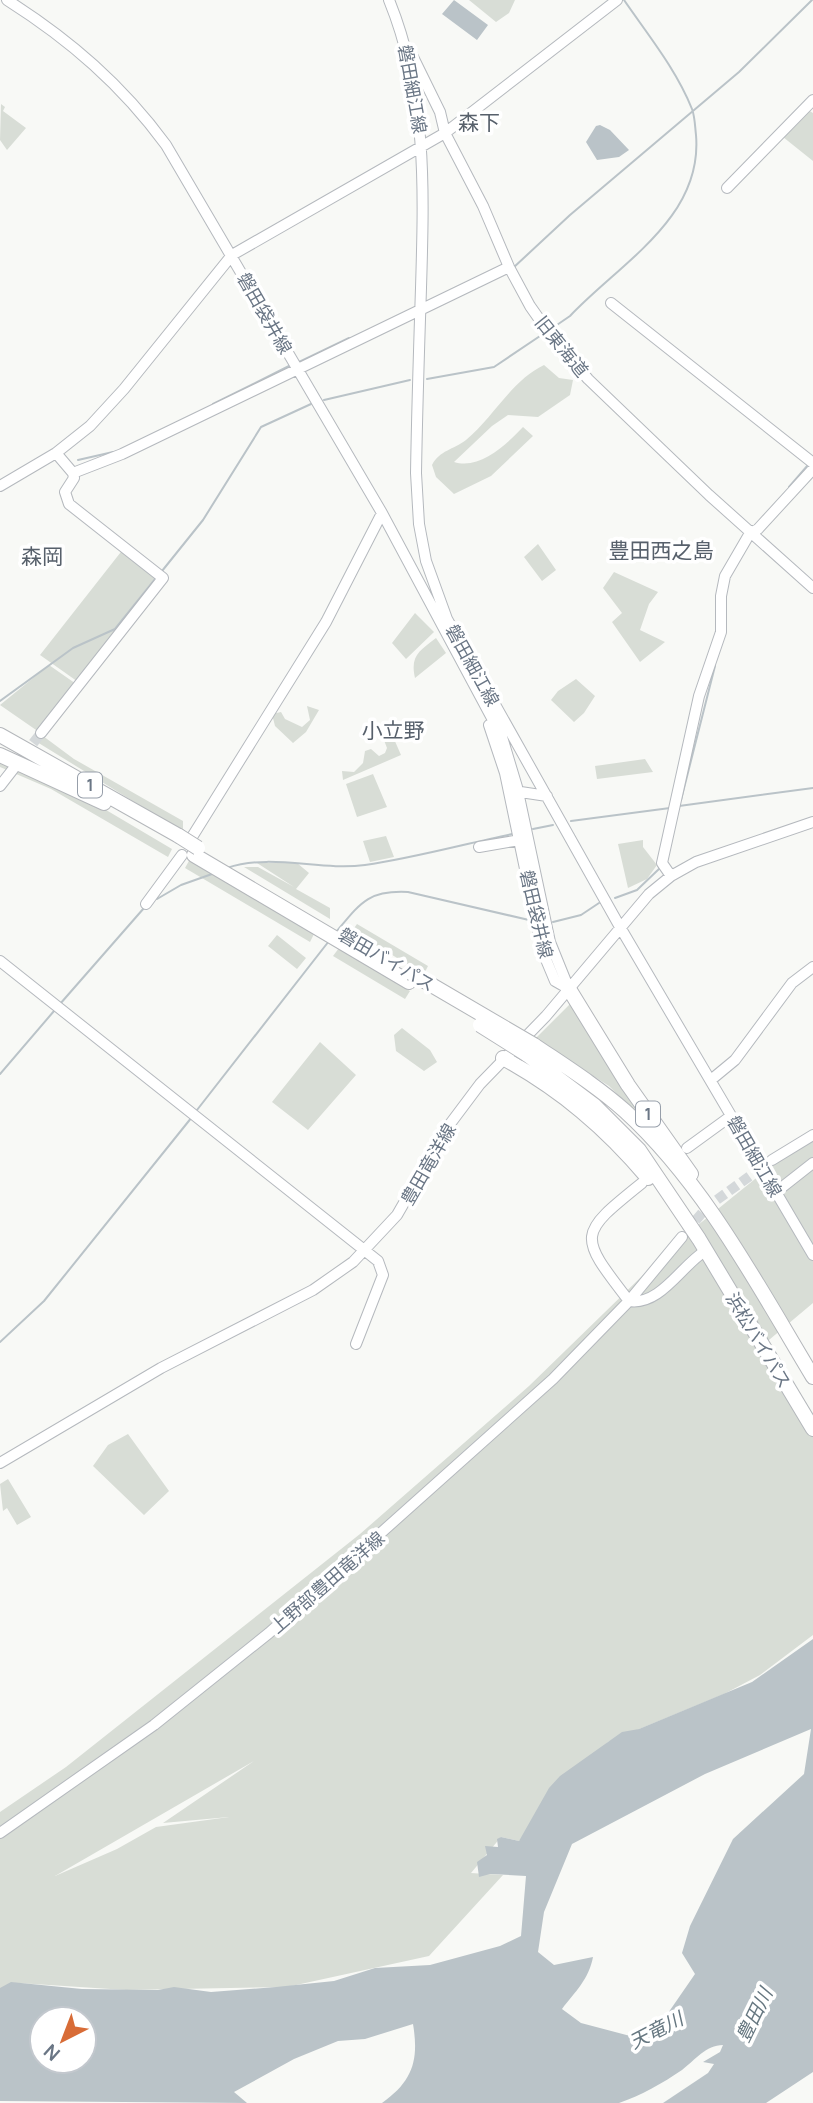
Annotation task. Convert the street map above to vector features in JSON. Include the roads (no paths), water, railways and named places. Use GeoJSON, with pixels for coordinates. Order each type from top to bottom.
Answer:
{"type":"FeatureCollection","features":[{"type":"Feature","properties":{"kind":"highway"},"geometry":{"type":"LineString","coordinates":[[0,725],[85,775],[135,811]]}},
{"type":"Feature","properties":{"kind":"highway","name":"磐田バイパス"},"geometry":{"type":"LineString","coordinates":[[0,735],[135,811],[186,846]]}},
{"type":"Feature","properties":{"kind":"highway","name":"磐田バイパス"},"geometry":{"type":"LineString","coordinates":[[0,744],[186,846],[590,1082],[642,1128],[729,1238]]}},
{"type":"Feature","properties":{"kind":"highway"},"geometry":{"type":"LineString","coordinates":[[0,755],[104,803]]}},
{"type":"Feature","properties":{"kind":"highway","name":"1"},"geometry":{"type":"LineString","coordinates":[[569,989],[628,1086],[715,1209],[729,1238]]}},
{"type":"Feature","properties":{"kind":"highway","name":"磐田バイパス"},"geometry":{"type":"LineString","coordinates":[[530,1049],[594,1105],[639,1150],[705,1251]]}},
{"type":"Feature","properties":{"kind":"highway","name":"1"},"geometry":{"type":"LineString","coordinates":[[503,1058],[569,1098],[588,1114],[651,1181],[705,1251]]}},
{"type":"Feature","properties":{"kind":"highway","name":"浜松バイパス"},"geometry":{"type":"LineString","coordinates":[[729,1238],[813,1377]]}},
{"type":"Feature","properties":{"kind":"highway","name":"浜松バイパス"},"geometry":{"type":"LineString","coordinates":[[705,1251],[813,1429]]}},
{"type":"Feature","properties":{"kind":"main road","name":"磐田袋井線"},"geometry":{"type":"LineString","coordinates":[[7,0],[91,60],[141,112],[177,162],[382,513],[466,672],[515,789],[550,942],[569,989]]}},
{"type":"Feature","properties":{"kind":"main road","name":"磐田細江線"},"geometry":{"type":"LineString","coordinates":[[389,0],[404,36],[416,87],[423,148],[416,473],[419,524],[426,561],[457,639],[620,927],[712,1079],[813,1255]]}},
{"type":"Feature","properties":{"kind":"main road"},"geometry":{"type":"LineString","coordinates":[[0,486],[55,453],[108,407],[232,255],[291,219],[423,148],[617,0]]}},
{"type":"Feature","properties":{"kind":"main road","name":"旧東海道"},"geometry":{"type":"LineString","coordinates":[[404,36],[440,112],[445,133],[483,206],[509,267],[548,330],[588,379],[750,533],[813,588]]}},
{"type":"Feature","properties":{"kind":"main road"},"geometry":{"type":"LineString","coordinates":[[727,188],[813,100]]}},
{"type":"Feature","properties":{"kind":"main road"},"geometry":{"type":"LineString","coordinates":[[41,733],[163,578],[69,504],[65,492],[74,474],[122,454],[509,267]]}},
{"type":"Feature","properties":{"kind":"main road"},"geometry":{"type":"LineString","coordinates":[[611,303],[813,463]]}},
{"type":"Feature","properties":{"kind":"main road"},"geometry":{"type":"LineString","coordinates":[[55,453],[74,474]]}},
{"type":"Feature","properties":{"kind":"main road"},"geometry":{"type":"LineString","coordinates":[[671,876],[662,863],[699,696],[721,632],[721,589],[731,563],[750,533],[758,529],[813,469]]}},
{"type":"Feature","properties":{"kind":"main road"},"geometry":{"type":"LineString","coordinates":[[146,904],[186,846],[326,622],[382,513]]}},
{"type":"Feature","properties":{"kind":"main road"},"geometry":{"type":"LineString","coordinates":[[0,786],[14,768]]}},
{"type":"Feature","properties":{"kind":"main road","name":"磐田袋井線"},"geometry":{"type":"LineString","coordinates":[[515,789],[520,840],[542,950],[555,981],[569,989]]}},
{"type":"Feature","properties":{"kind":"main road"},"geometry":{"type":"LineString","coordinates":[[515,789],[545,792]]}},
{"type":"Feature","properties":{"kind":"main road","name":"豊田竜洋線"},"geometry":{"type":"LineString","coordinates":[[0,1463],[161,1368],[313,1290],[365,1250],[397,1215],[447,1128],[503,1058],[569,989],[649,894],[671,876],[720,852],[813,822]]}},
{"type":"Feature","properties":{"kind":"main road"},"geometry":{"type":"LineString","coordinates":[[479,847],[520,840]]}},
{"type":"Feature","properties":{"kind":"main road"},"geometry":{"type":"LineString","coordinates":[[0,961],[365,1250],[382,1268],[383,1275],[356,1344]]}},
{"type":"Feature","properties":{"kind":"main road"},"geometry":{"type":"LineString","coordinates":[[712,1079],[735,1060],[792,983],[813,967]]}},
{"type":"Feature","properties":{"kind":"main road"},"geometry":{"type":"LineString","coordinates":[[687,1148],[731,1116]]}},
{"type":"Feature","properties":{"kind":"main road"},"geometry":{"type":"LineString","coordinates":[[772,1160],[813,1135]]}},
{"type":"Feature","properties":{"kind":"main road"},"geometry":{"type":"LineString","coordinates":[[778,1195],[813,1163]]}},
{"type":"Feature","properties":{"kind":"main road"},"geometry":{"type":"LineString","coordinates":[[642,1183],[595,1222],[591,1235],[594,1252],[628,1301],[641,1303],[655,1296],[705,1251]]}},
{"type":"Feature","properties":{"kind":"main road","name":"上野部豊田竜洋線"},"geometry":{"type":"LineString","coordinates":[[0,1833],[154,1725],[269,1633],[552,1380],[628,1301],[682,1237]]}},
{"type":"Feature","properties":{"kind":"water"},"geometry":{"type":"Polygon","coordinates":[[[454,0],[488,25],[477,40],[442,14],[454,0]]]}},
{"type":"Feature","properties":{"kind":"water"},"geometry":{"type":"Polygon","coordinates":[[[596,126],[610,130],[629,150],[619,157],[597,160],[586,142],[596,126]]]}},
{"type":"Feature","properties":{"kind":"water"},"geometry":{"type":"Polygon","coordinates":[[[813,1639],[813,2072],[766,2103],[663,2103],[708,2073],[714,2064],[703,2062],[720,2052],[723,2045],[706,2050],[667,2080],[619,2103],[382,2103],[401,2086],[411,2069],[415,2048],[413,2024],[365,2039],[338,2041],[294,2059],[234,2092],[247,2103],[0,2101],[0,1988],[11,1982],[82,1989],[158,1990],[174,1987],[211,1992],[276,1987],[334,1981],[375,1968],[430,1965],[500,1946],[521,1936],[526,1876],[490,1874],[479,1877],[477,1862],[487,1855],[485,1846],[498,1847],[497,1839],[501,1837],[519,1841],[549,1788],[560,1776],[622,1732],[639,1729],[752,1682],[813,1639]],[[811,1729],[705,1774],[572,1844],[544,1912],[538,1952],[554,1965],[593,1957],[585,1979],[562,2009],[581,2023],[634,2037],[666,2016],[695,1974],[682,1953],[690,1926],[733,1839],[804,1774],[811,1729]]]}},
{"type":"Feature","properties":{"kind":"waterway"},"geometry":{"type":"LineString","coordinates":[[551,329],[570,316],[654,237],[672,215],[686,191],[695,164],[696,135],[692,109],[670,66],[624,0]]}},
{"type":"Feature","properties":{"kind":"waterway"},"geometry":{"type":"LineString","coordinates":[[513,268],[570,215],[739,72],[812,0]]}},
{"type":"Feature","properties":{"kind":"waterway"},"geometry":{"type":"LineString","coordinates":[[427,379],[494,367],[543,334]]}},
{"type":"Feature","properties":{"kind":"waterway"},"geometry":{"type":"LineString","coordinates":[[297,363],[349,338]]}},
{"type":"Feature","properties":{"kind":"waterway"},"geometry":{"type":"LineString","coordinates":[[213,404],[289,366]]}},
{"type":"Feature","properties":{"kind":"waterway"},"geometry":{"type":"LineString","coordinates":[[324,400],[410,380]]}},
{"type":"Feature","properties":{"kind":"waterway"},"geometry":{"type":"LineString","coordinates":[[162,571],[203,520],[261,427],[311,404]]}},
{"type":"Feature","properties":{"kind":"waterway"},"geometry":{"type":"LineString","coordinates":[[78,460],[113,452]]}},
{"type":"Feature","properties":{"kind":"waterway"},"geometry":{"type":"LineString","coordinates":[[789,487],[808,465]]}},
{"type":"Feature","properties":{"kind":"waterway"},"geometry":{"type":"LineString","coordinates":[[0,701],[73,648],[115,629],[156,578]]}},
{"type":"Feature","properties":{"kind":"waterway"},"geometry":{"type":"LineString","coordinates":[[681,800],[715,666]]}},
{"type":"Feature","properties":{"kind":"waterway"},"geometry":{"type":"LineString","coordinates":[[679,806],[813,788]]}},
{"type":"Feature","properties":{"kind":"waterway"},"geometry":{"type":"LineString","coordinates":[[571,821],[670,808]]}},
{"type":"Feature","properties":{"kind":"waterway"},"geometry":{"type":"LineString","coordinates":[[533,829],[553,825]]}},
{"type":"Feature","properties":{"kind":"waterway"},"geometry":{"type":"LineString","coordinates":[[227,868],[261,862],[365,865],[512,834]]}},
{"type":"Feature","properties":{"kind":"waterway"},"geometry":{"type":"LineString","coordinates":[[615,898],[637,890],[660,868]]}},
{"type":"Feature","properties":{"kind":"waterway"},"geometry":{"type":"LineString","coordinates":[[157,899],[181,885],[212,874]]}},
{"type":"Feature","properties":{"kind":"waterway"},"geometry":{"type":"LineString","coordinates":[[337,931],[367,900],[395,892],[408,892],[529,920]]}},
{"type":"Feature","properties":{"kind":"waterway"},"geometry":{"type":"LineString","coordinates":[[553,922],[581,915],[599,903]]}},
{"type":"Feature","properties":{"kind":"waterway"},"geometry":{"type":"LineString","coordinates":[[60,1004],[144,908]]}},
{"type":"Feature","properties":{"kind":"waterway"},"geometry":{"type":"LineString","coordinates":[[197,1110],[329,941]]}},
{"type":"Feature","properties":{"kind":"waterway"},"geometry":{"type":"LineString","coordinates":[[0,1074],[54,1011]]}},
{"type":"Feature","properties":{"kind":"waterway"},"geometry":{"type":"LineString","coordinates":[[0,1342],[44,1301],[192,1117]]}},
{"type":"Feature","properties":{"kind":"tunnel"},"geometry":{"type":"LineString","coordinates":[[24,755],[41,733]]}},
{"type":"Feature","properties":{"kind":"tunnel"},"geometry":{"type":"LineString","coordinates":[[686,1232],[707,1207],[772,1160]]}},
{"type":"Feature","properties":{"kind":"district","name":"森下"},"geometry":{"type":"Point","coordinates":[479,122]}},
{"type":"Feature","properties":{"kind":"district","name":"豊田西之島"},"geometry":{"type":"Point","coordinates":[661,550]}},
{"type":"Feature","properties":{"kind":"district","name":"森岡"},"geometry":{"type":"Point","coordinates":[42,556]}},
{"type":"Feature","properties":{"kind":"district","name":"小立野"},"geometry":{"type":"Point","coordinates":[393,730]}},
{"type":"Feature","properties":{"kind":"water label","name":"豊田川"},"geometry":{"type":"Point","coordinates":[754,2015]}},
{"type":"Feature","properties":{"kind":"water label","name":"天竜川"},"geometry":{"type":"Point","coordinates":[656,2030]}}]}
